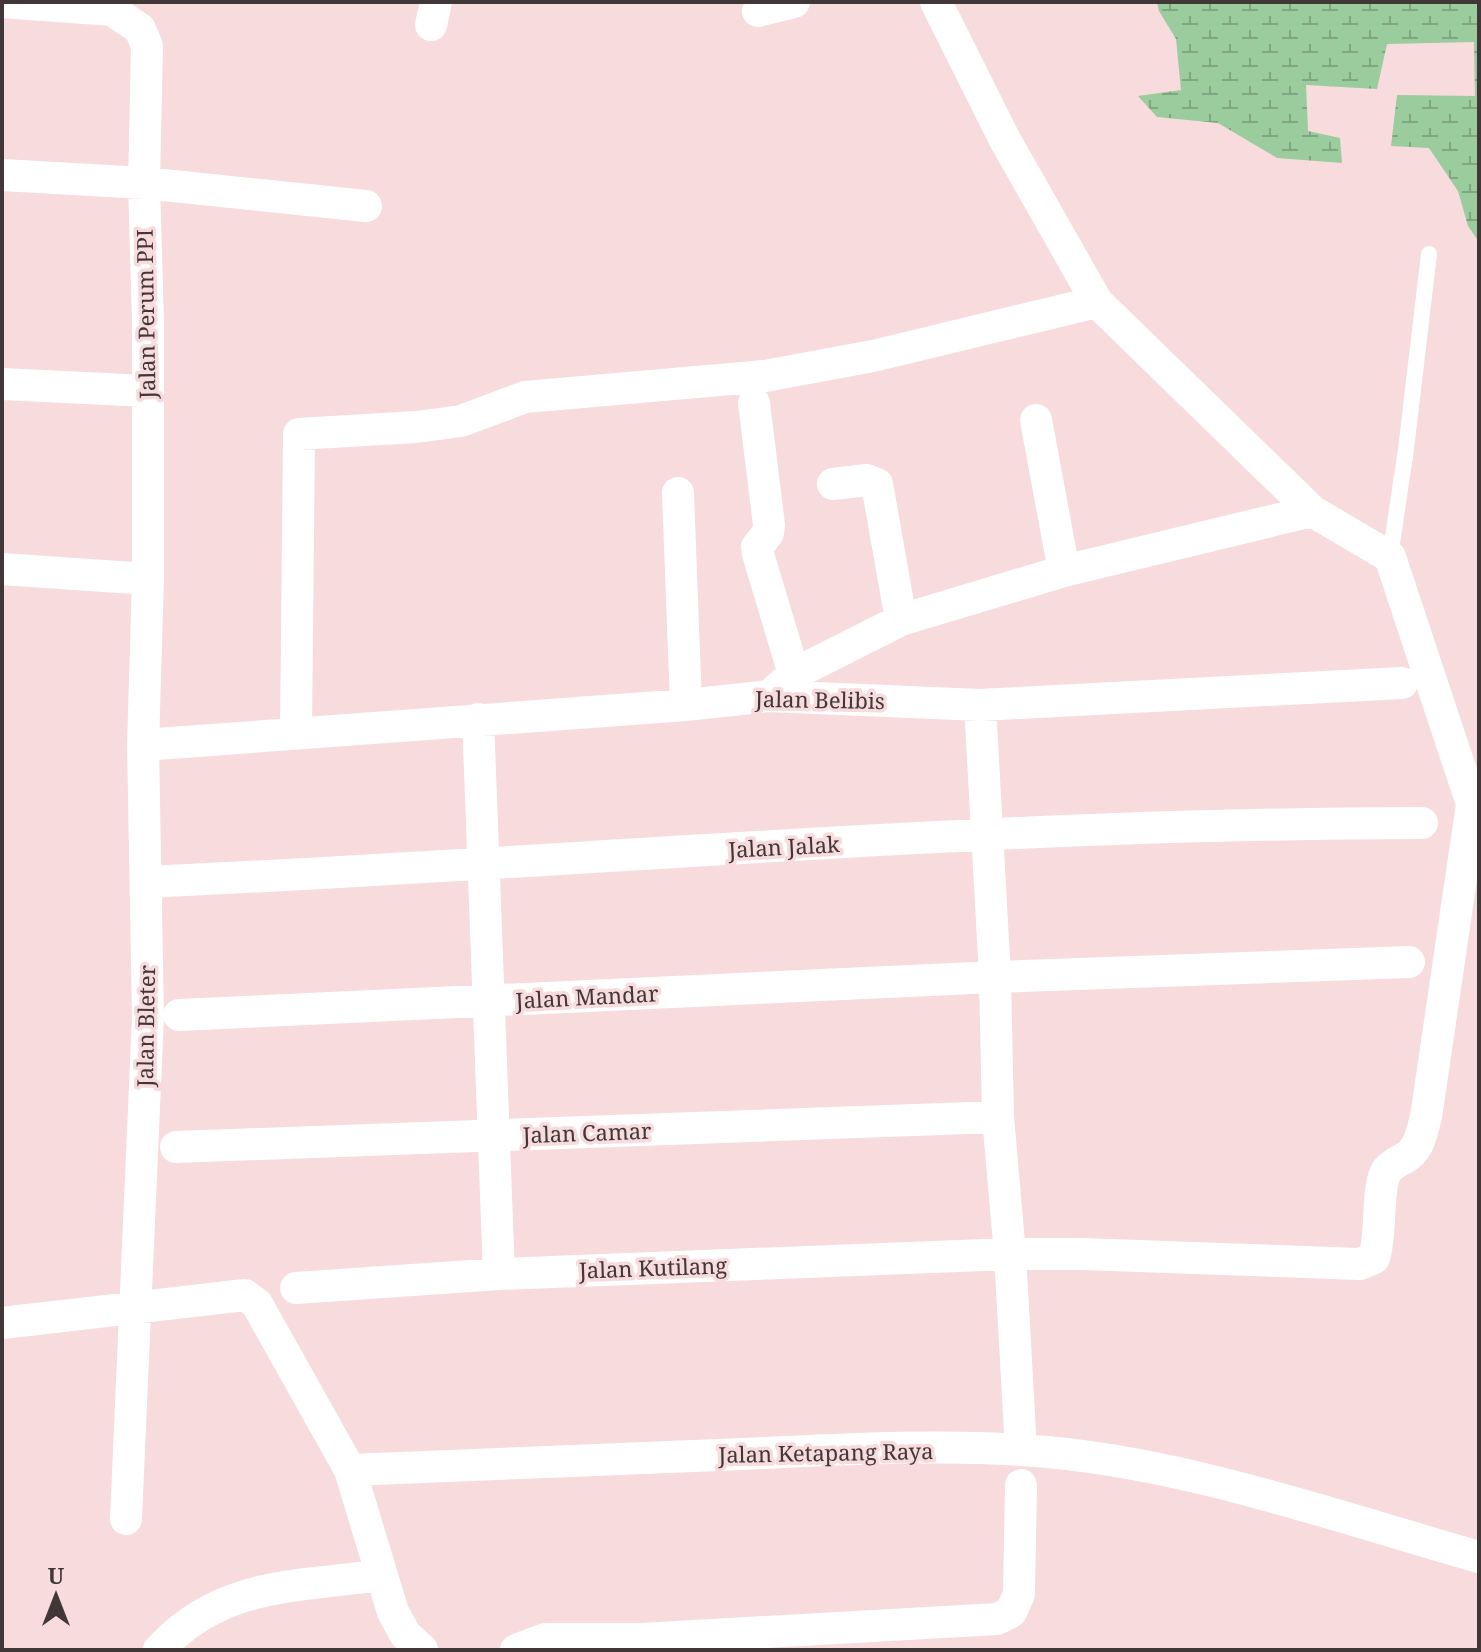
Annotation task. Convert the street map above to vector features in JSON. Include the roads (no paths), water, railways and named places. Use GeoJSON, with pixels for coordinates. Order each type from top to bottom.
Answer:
{"type":"FeatureCollection","features":[{"type":"Feature","properties":{"kind":"street","name":"Jalan Perum PPI"},"geometry":{"type":"LineString","coordinates":[[2,2],[112,10],[140,29],[147,46],[144,183],[148,322],[148,579],[143,745]]}},
{"type":"Feature","properties":{"kind":"street"},"geometry":{"type":"LineString","coordinates":[[758,11],[794,2]]}},
{"type":"Feature","properties":{"kind":"street"},"geometry":{"type":"LineString","coordinates":[[936,2],[1005,140],[1097,302],[1312,511],[1390,557],[1476,803]]}},
{"type":"Feature","properties":{"kind":"street"},"geometry":{"type":"LineString","coordinates":[[2,175],[144,183],[366,206]]}},
{"type":"Feature","properties":{"kind":"street"},"geometry":{"type":"LineString","coordinates":[[296,733],[299,434],[402,429],[461,421],[525,397],[765,376],[873,356],[1097,302]]}},
{"type":"Feature","properties":{"kind":"street"},"geometry":{"type":"LineString","coordinates":[[2,384],[147,391]]}},
{"type":"Feature","properties":{"kind":"street"},"geometry":{"type":"LineString","coordinates":[[754,403],[768,516],[768,533],[757,547],[758,554],[794,674]]}},
{"type":"Feature","properties":{"kind":"street"},"geometry":{"type":"LineString","coordinates":[[1036,420],[1064,571]]}},
{"type":"Feature","properties":{"kind":"street"},"geometry":{"type":"LineString","coordinates":[[833,484],[867,480],[877,484],[901,620]]}},
{"type":"Feature","properties":{"kind":"street"},"geometry":{"type":"LineString","coordinates":[[678,493],[686,705]]}},
{"type":"Feature","properties":{"kind":"street"},"geometry":{"type":"LineString","coordinates":[[769,696],[794,674],[901,620],[1064,571],[1312,511]]}},
{"type":"Feature","properties":{"kind":"street"},"geometry":{"type":"LineString","coordinates":[[2,569],[148,579]]}},
{"type":"Feature","properties":{"kind":"street","name":"Jalan Belibis"},"geometry":{"type":"LineString","coordinates":[[143,745],[686,705],[769,696],[980,705],[1402,683]]}},
{"type":"Feature","properties":{"kind":"street"},"geometry":{"type":"LineString","coordinates":[[980,705],[995,977],[998,1117],[1010,1254],[1021,1450]]}},
{"type":"Feature","properties":{"kind":"street"},"geometry":{"type":"LineString","coordinates":[[478,719],[499,1274]]}},
{"type":"Feature","properties":{"kind":"street","name":"Jalan Bleter"},"geometry":{"type":"LineString","coordinates":[[126,1519],[148,1017],[143,745]]}},
{"type":"Feature","properties":{"kind":"street","name":"Jalan Kutilang"},"geometry":{"type":"LineString","coordinates":[[296,1288],[499,1274],[1010,1254],[1360,1264],[1374,1258],[1378,1245],[1384,1179],[1388,1168],[1413,1152],[1426,1117],[1476,803]]}},
{"type":"Feature","properties":{"kind":"street","name":"Jalan Jalak"},"geometry":{"type":"LineString","coordinates":[[146,882],[988,835],[1314,823],[1422,823]]}},
{"type":"Feature","properties":{"kind":"street","name":"Jalan Mandar"},"geometry":{"type":"LineString","coordinates":[[179,1015],[995,977],[1409,962]]}},
{"type":"Feature","properties":{"kind":"street","name":"Jalan Camar"},"geometry":{"type":"LineString","coordinates":[[176,1147],[998,1117]]}},
{"type":"Feature","properties":{"kind":"street"},"geometry":{"type":"LineString","coordinates":[[2,1323],[245,1295],[257,1304],[350,1470],[393,1612],[405,1634],[422,1650]]}},
{"type":"Feature","properties":{"kind":"street","name":"Jalan Ketapang Raya"},"geometry":{"type":"LineString","coordinates":[[350,1470],[863,1449],[1021,1450],[1182,1475],[1479,1557]]}},
{"type":"Feature","properties":{"kind":"street"},"geometry":{"type":"LineString","coordinates":[[516,1650],[545,1639],[641,1644],[917,1636],[997,1619],[1011,1612],[1019,1594],[1021,1485]]}},
{"type":"Feature","properties":{"kind":"street"},"geometry":{"type":"LineString","coordinates":[[159,1650],[178,1629],[234,1598],[270,1589],[382,1575]]}},
{"type":"Feature","properties":{"kind":"lane"},"geometry":{"type":"LineString","coordinates":[[1390,557],[1429,254]]}}]}
